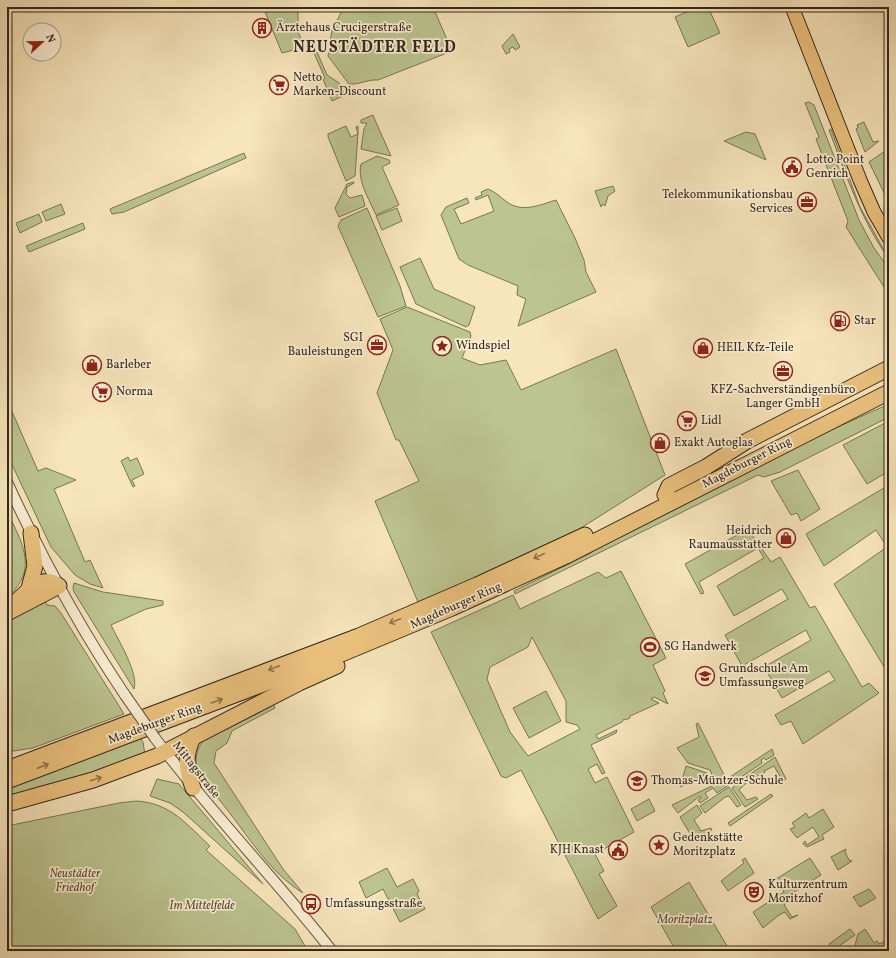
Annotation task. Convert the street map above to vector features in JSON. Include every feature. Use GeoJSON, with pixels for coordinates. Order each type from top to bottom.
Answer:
{"type":"FeatureCollection","features":[{"type":"Feature","properties":{"kind":"highway"},"geometry":{"type":"LineString","coordinates":[[665,495],[669,486],[706,467],[747,441],[889,368]]}},
{"type":"Feature","properties":{"kind":"highway","name":"Magdeburger Ring"},"geometry":{"type":"LineString","coordinates":[[7,769],[92,735],[242,681],[401,619],[575,540],[665,495],[888,390]]}},
{"type":"Feature","properties":{"kind":"highway","name":"Magdeburger Ring"},"geometry":{"type":"LineString","coordinates":[[7,781],[89,748],[327,660],[452,608],[566,556],[888,390]]}},
{"type":"Feature","properties":{"kind":"highway"},"geometry":{"type":"LineString","coordinates":[[28,592],[35,566],[31,533]]}},
{"type":"Feature","properties":{"kind":"highway"},"geometry":{"type":"LineString","coordinates":[[45,581],[53,582],[59,586],[7,612],[28,592],[45,581]]}},
{"type":"Feature","properties":{"kind":"highway"},"geometry":{"type":"LineString","coordinates":[[7,804],[100,778],[165,752],[299,683],[443,618],[452,608]]}},
{"type":"Feature","properties":{"kind":"highway"},"geometry":{"type":"LineString","coordinates":[[7,756],[29,753],[78,735],[92,735]]}},
{"type":"Feature","properties":{"kind":"highway"},"geometry":{"type":"LineString","coordinates":[[193,788],[187,768],[187,756],[194,736]]}},
{"type":"Feature","properties":{"kind":"main road"},"geometry":{"type":"LineString","coordinates":[[792,7],[860,180],[874,212],[889,238]]}},
{"type":"Feature","properties":{"kind":"street","name":"Mittagstraße"},"geometry":{"type":"LineString","coordinates":[[7,482],[31,533],[59,586],[93,646],[125,695],[165,752],[193,788],[332,951]]}},
{"type":"Feature","properties":{"kind":"green space"},"geometry":{"type":"Polygon","coordinates":[[[263,7],[293,7],[298,13],[298,32],[305,47],[282,53],[263,7]]]}},
{"type":"Feature","properties":{"kind":"green space"},"geometry":{"type":"Polygon","coordinates":[[[344,7],[433,7],[452,51],[378,80],[349,84],[328,56],[332,30],[344,7]]]}},
{"type":"Feature","properties":{"kind":"green space"},"geometry":{"type":"Polygon","coordinates":[[[698,7],[708,7],[720,33],[688,47],[675,17],[698,7]]]}},
{"type":"Feature","properties":{"kind":"green space"},"geometry":{"type":"Polygon","coordinates":[[[513,34],[520,47],[515,50],[513,47],[509,49],[510,52],[506,54],[502,46],[513,34]]]}},
{"type":"Feature","properties":{"kind":"green space"},"geometry":{"type":"Polygon","coordinates":[[[317,52],[327,75],[339,83],[345,95],[332,101],[323,79],[325,78],[314,53],[317,52]]]}},
{"type":"Feature","properties":{"kind":"green space"},"geometry":{"type":"Polygon","coordinates":[[[809,102],[814,105],[859,220],[874,248],[889,269],[889,295],[846,227],[848,221],[816,139],[819,137],[805,103],[809,102]]]}},
{"type":"Feature","properties":{"kind":"green space"},"geometry":{"type":"Polygon","coordinates":[[[373,115],[391,156],[361,149],[364,129],[367,123],[361,123],[361,120],[373,115]]]}},
{"type":"Feature","properties":{"kind":"green space"},"geometry":{"type":"Polygon","coordinates":[[[864,122],[873,142],[879,141],[865,152],[856,129],[858,128],[857,125],[864,122]]]}},
{"type":"Feature","properties":{"kind":"green space"},"geometry":{"type":"Polygon","coordinates":[[[346,126],[351,137],[358,134],[355,176],[346,181],[328,134],[346,126]]]}},
{"type":"Feature","properties":{"kind":"green space"},"geometry":{"type":"Polygon","coordinates":[[[831,129],[860,207],[889,259],[862,213],[829,130],[831,129]]]}},
{"type":"Feature","properties":{"kind":"green space"},"geometry":{"type":"Polygon","coordinates":[[[746,132],[755,134],[766,160],[724,141],[746,132]]]}},
{"type":"Feature","properties":{"kind":"green space"},"geometry":{"type":"Polygon","coordinates":[[[885,151],[889,161],[889,203],[869,162],[885,151]]]}},
{"type":"Feature","properties":{"kind":"green space"},"geometry":{"type":"Polygon","coordinates":[[[244,153],[246,158],[124,212],[112,214],[110,209],[244,153]]]}},
{"type":"Feature","properties":{"kind":"green space"},"geometry":{"type":"Polygon","coordinates":[[[377,156],[389,160],[390,163],[382,167],[399,205],[376,215],[364,190],[360,170],[361,164],[377,156]]]}},
{"type":"Feature","properties":{"kind":"green space"},"geometry":{"type":"Polygon","coordinates":[[[354,182],[347,187],[346,194],[350,198],[362,195],[365,206],[339,217],[335,208],[347,184],[354,182]]]}},
{"type":"Feature","properties":{"kind":"green space"},"geometry":{"type":"Polygon","coordinates":[[[613,186],[615,191],[608,196],[605,206],[603,204],[601,207],[595,191],[613,186]]]}},
{"type":"Feature","properties":{"kind":"green space"},"geometry":{"type":"Polygon","coordinates":[[[488,189],[496,193],[507,202],[525,208],[556,200],[575,238],[584,260],[586,272],[596,292],[518,326],[526,299],[517,295],[518,286],[468,265],[459,259],[441,215],[446,207],[467,198],[469,203],[454,209],[461,224],[494,211],[488,195],[476,200],[475,198],[482,195],[481,192],[488,189]]]}},
{"type":"Feature","properties":{"kind":"green space"},"geometry":{"type":"Polygon","coordinates":[[[61,204],[65,214],[46,221],[42,212],[61,204]]]}},
{"type":"Feature","properties":{"kind":"green space"},"geometry":{"type":"Polygon","coordinates":[[[367,208],[400,286],[406,306],[378,317],[338,226],[341,220],[367,208]]]}},
{"type":"Feature","properties":{"kind":"green space"},"geometry":{"type":"Polygon","coordinates":[[[397,208],[402,221],[382,230],[376,216],[397,208]]]}},
{"type":"Feature","properties":{"kind":"green space"},"geometry":{"type":"Polygon","coordinates":[[[39,214],[42,222],[20,233],[16,223],[39,214]]]}},
{"type":"Feature","properties":{"kind":"green space"},"geometry":{"type":"Polygon","coordinates":[[[83,223],[85,229],[29,252],[26,246],[83,223]]]}},
{"type":"Feature","properties":{"kind":"green space"},"geometry":{"type":"Polygon","coordinates":[[[420,258],[434,289],[475,307],[469,325],[466,327],[416,304],[400,267],[420,258]]]}},
{"type":"Feature","properties":{"kind":"green space"},"geometry":{"type":"Polygon","coordinates":[[[407,307],[470,332],[471,336],[462,358],[480,365],[506,360],[521,390],[616,349],[665,475],[562,540],[491,572],[418,602],[375,501],[419,481],[399,440],[396,440],[377,393],[393,350],[380,319],[407,307]]]}},
{"type":"Feature","properties":{"kind":"green space"},"geometry":{"type":"Polygon","coordinates":[[[7,400],[38,471],[46,468],[76,480],[54,489],[85,562],[90,560],[103,588],[90,584],[75,575],[51,547],[7,454],[7,400]]]}},
{"type":"Feature","properties":{"kind":"green space"},"geometry":{"type":"Polygon","coordinates":[[[889,404],[889,417],[780,472],[764,477],[758,475],[515,594],[514,591],[589,554],[605,544],[820,435],[889,404]]]}},
{"type":"Feature","properties":{"kind":"green space"},"geometry":{"type":"Polygon","coordinates":[[[889,421],[889,471],[867,484],[843,445],[889,421]]]}},
{"type":"Feature","properties":{"kind":"green space"},"geometry":{"type":"Polygon","coordinates":[[[128,457],[130,461],[137,458],[144,474],[132,480],[135,486],[133,487],[121,461],[128,457]]]}},
{"type":"Feature","properties":{"kind":"green space"},"geometry":{"type":"Polygon","coordinates":[[[798,470],[820,509],[801,521],[797,513],[791,515],[771,481],[798,470]]]}},
{"type":"Feature","properties":{"kind":"green space"},"geometry":{"type":"Polygon","coordinates":[[[889,485],[889,675],[834,584],[887,547],[876,530],[824,566],[806,534],[889,485]]]}},
{"type":"Feature","properties":{"kind":"green space"},"geometry":{"type":"Polygon","coordinates":[[[7,511],[22,544],[25,555],[25,566],[23,576],[17,587],[7,597],[7,511]]]}},
{"type":"Feature","properties":{"kind":"green space"},"geometry":{"type":"Polygon","coordinates":[[[748,529],[771,562],[780,557],[810,608],[815,606],[862,687],[869,683],[879,693],[803,744],[791,721],[781,725],[775,715],[835,680],[829,671],[782,698],[764,667],[811,640],[806,630],[742,666],[725,635],[788,599],[782,589],[734,616],[717,586],[764,558],[758,548],[699,582],[704,593],[701,594],[685,564],[748,529]]]}},
{"type":"Feature","properties":{"kind":"green space"},"geometry":{"type":"Polygon","coordinates":[[[621,571],[666,658],[653,665],[665,691],[663,693],[668,704],[654,697],[651,699],[659,703],[630,716],[630,718],[624,719],[622,722],[596,735],[598,739],[617,730],[616,733],[591,745],[605,773],[602,774],[597,764],[588,769],[595,783],[607,777],[634,832],[595,854],[604,871],[599,874],[617,906],[598,919],[521,770],[506,778],[501,776],[431,632],[513,595],[520,609],[598,572],[606,578],[621,571]],[[532,637],[528,647],[490,667],[487,679],[510,732],[528,756],[580,729],[577,725],[566,722],[566,701],[532,637]]]}},
{"type":"Feature","properties":{"kind":"green space"},"geometry":{"type":"Polygon","coordinates":[[[74,583],[103,592],[163,601],[163,605],[146,609],[111,625],[134,674],[134,689],[74,592],[74,583]]]}},
{"type":"Feature","properties":{"kind":"green space"},"geometry":{"type":"Polygon","coordinates":[[[44,598],[47,605],[55,606],[61,613],[124,714],[33,748],[7,752],[7,623],[44,598]]]}},
{"type":"Feature","properties":{"kind":"green space"},"geometry":{"type":"Polygon","coordinates":[[[546,691],[561,721],[529,738],[513,708],[546,691]]]}},
{"type":"Feature","properties":{"kind":"green space"},"geometry":{"type":"Polygon","coordinates":[[[273,704],[275,708],[232,731],[227,743],[216,751],[214,763],[283,869],[303,893],[280,875],[260,853],[205,782],[198,771],[196,763],[198,750],[207,736],[273,704]]]}},
{"type":"Feature","properties":{"kind":"green space"},"geometry":{"type":"Polygon","coordinates":[[[698,723],[729,785],[717,793],[713,788],[705,793],[708,798],[700,803],[698,800],[701,798],[700,796],[678,813],[672,805],[716,784],[710,770],[688,763],[677,748],[699,737],[696,724],[698,723]]]}},
{"type":"Feature","properties":{"kind":"green space"},"geometry":{"type":"Polygon","coordinates":[[[139,736],[143,742],[145,755],[121,765],[7,800],[7,785],[139,736]]]}},
{"type":"Feature","properties":{"kind":"green space"},"geometry":{"type":"Polygon","coordinates":[[[772,749],[774,755],[766,760],[764,758],[761,760],[762,763],[731,784],[727,779],[772,749]]]}},
{"type":"Feature","properties":{"kind":"green space"},"geometry":{"type":"Polygon","coordinates":[[[775,757],[786,779],[783,782],[774,766],[764,771],[765,772],[750,783],[746,777],[775,757]]]}},
{"type":"Feature","properties":{"kind":"green space"},"geometry":{"type":"Polygon","coordinates":[[[686,766],[707,773],[707,774],[680,787],[686,766]]]}},
{"type":"Feature","properties":{"kind":"green space"},"geometry":{"type":"Polygon","coordinates":[[[744,778],[747,782],[739,790],[747,800],[756,797],[758,799],[745,807],[732,788],[744,778]]]}},
{"type":"Feature","properties":{"kind":"green space"},"geometry":{"type":"Polygon","coordinates":[[[157,779],[179,784],[263,884],[183,812],[170,803],[150,796],[157,779]]]}},
{"type":"Feature","properties":{"kind":"green space"},"geometry":{"type":"Polygon","coordinates":[[[729,787],[741,805],[737,807],[729,796],[725,797],[705,813],[700,806],[729,787]]]}},
{"type":"Feature","properties":{"kind":"green space"},"geometry":{"type":"Polygon","coordinates":[[[771,794],[773,796],[730,826],[728,823],[771,794]]]}},
{"type":"Feature","properties":{"kind":"green space"},"geometry":{"type":"Polygon","coordinates":[[[649,799],[655,811],[637,821],[631,809],[649,799]]]}},
{"type":"Feature","properties":{"kind":"green space","name":"Neustädter Friedhof"},"geometry":{"type":"Polygon","coordinates":[[[136,801],[159,806],[177,816],[210,846],[206,850],[295,929],[308,951],[7,951],[7,826],[119,803],[136,801]]]}},
{"type":"Feature","properties":{"kind":"green space"},"geometry":{"type":"Polygon","coordinates":[[[697,805],[702,813],[694,820],[701,831],[711,828],[712,830],[695,842],[680,817],[697,805]]]}},
{"type":"Feature","properties":{"kind":"green space"},"geometry":{"type":"Polygon","coordinates":[[[823,809],[834,827],[822,835],[824,839],[807,847],[803,844],[805,841],[807,845],[819,837],[813,827],[797,838],[790,829],[795,827],[792,823],[806,813],[809,818],[823,809]]]}},
{"type":"Feature","properties":{"kind":"green space"},"geometry":{"type":"Polygon","coordinates":[[[846,849],[845,852],[849,860],[852,861],[838,870],[831,857],[846,849]]]}},
{"type":"Feature","properties":{"kind":"green space"},"geometry":{"type":"Polygon","coordinates":[[[745,858],[754,873],[728,891],[721,881],[744,863],[742,860],[745,858]]]}},
{"type":"Feature","properties":{"kind":"green space"},"geometry":{"type":"Polygon","coordinates":[[[810,858],[821,875],[791,894],[793,896],[784,905],[792,917],[798,915],[790,919],[785,912],[763,928],[753,912],[784,892],[776,879],[810,858]]]}},
{"type":"Feature","properties":{"kind":"green space"},"geometry":{"type":"Polygon","coordinates":[[[387,868],[397,887],[413,879],[419,891],[417,894],[425,909],[400,922],[383,889],[366,898],[359,882],[387,868]]]}},
{"type":"Feature","properties":{"kind":"green space","name":"Moritzplatz"},"geometry":{"type":"Polygon","coordinates":[[[689,882],[730,951],[676,951],[651,907],[689,882]]]}},
{"type":"Feature","properties":{"kind":"green space"},"geometry":{"type":"Polygon","coordinates":[[[869,889],[876,898],[860,907],[853,897],[869,889]]]}},
{"type":"Feature","properties":{"kind":"green space"},"geometry":{"type":"Polygon","coordinates":[[[850,929],[855,935],[833,950],[829,944],[850,929]]]}},
{"type":"Feature","properties":{"kind":"green space"},"geometry":{"type":"Polygon","coordinates":[[[865,929],[874,943],[877,941],[879,944],[889,939],[889,951],[859,951],[855,945],[858,934],[865,929]]]}},
{"type":"Feature","properties":{"kind":"place","name":"Ärztehaus Crucigerstraße"},"geometry":{"type":"Point","coordinates":[262,28]}},
{"type":"Feature","properties":{"kind":"place","name":"Netto Marken-Discount"},"geometry":{"type":"Point","coordinates":[279,85]}},
{"type":"Feature","properties":{"kind":"place","name":"Lotto Point Genrich"},"geometry":{"type":"Point","coordinates":[792,167]}},
{"type":"Feature","properties":{"kind":"place","name":"Telekommunikationsbau Services"},"geometry":{"type":"Point","coordinates":[807,202]}},
{"type":"Feature","properties":{"kind":"place","name":"Star"},"geometry":{"type":"Point","coordinates":[840,321]}},
{"type":"Feature","properties":{"kind":"place","name":"SGI Bauleistungen"},"geometry":{"type":"Point","coordinates":[377,345]}},
{"type":"Feature","properties":{"kind":"place","name":"Windspiel"},"geometry":{"type":"Point","coordinates":[442,346]}},
{"type":"Feature","properties":{"kind":"place","name":"HEIL Kfz-Teile"},"geometry":{"type":"Point","coordinates":[703,348]}},
{"type":"Feature","properties":{"kind":"place","name":"Barleber"},"geometry":{"type":"Point","coordinates":[92,365]}},
{"type":"Feature","properties":{"kind":"place","name":"KFZ-Sachverständigenbüro Langer GmbH"},"geometry":{"type":"Point","coordinates":[783,371]}},
{"type":"Feature","properties":{"kind":"place","name":"Norma"},"geometry":{"type":"Point","coordinates":[102,392]}},
{"type":"Feature","properties":{"kind":"place","name":"Lidl"},"geometry":{"type":"Point","coordinates":[687,421]}},
{"type":"Feature","properties":{"kind":"place","name":"Exakt Autoglas"},"geometry":{"type":"Point","coordinates":[660,443]}},
{"type":"Feature","properties":{"kind":"place","name":"Heidrich Raumausstatter"},"geometry":{"type":"Point","coordinates":[786,538]}},
{"type":"Feature","properties":{"kind":"place","name":"SG Handwerk"},"geometry":{"type":"Point","coordinates":[650,647]}},
{"type":"Feature","properties":{"kind":"place","name":"Grundschule Am Umfassungsweg"},"geometry":{"type":"Point","coordinates":[705,676]}},
{"type":"Feature","properties":{"kind":"place","name":"Thomas-Müntzer-Schule"},"geometry":{"type":"Point","coordinates":[637,781]}},
{"type":"Feature","properties":{"kind":"place","name":"Gedenkstätte Moritzplatz"},"geometry":{"type":"Point","coordinates":[659,845]}},
{"type":"Feature","properties":{"kind":"place","name":"KJH Knast"},"geometry":{"type":"Point","coordinates":[618,850]}},
{"type":"Feature","properties":{"kind":"place","name":"Kulturzentrum Moritzhof"},"geometry":{"type":"Point","coordinates":[754,892]}},
{"type":"Feature","properties":{"kind":"place","name":"Umfassungsstraße"},"geometry":{"type":"Point","coordinates":[311,904]}},
{"type":"Feature","properties":{"kind":"district","name":"NEUSTÄDTER FELD"},"geometry":{"type":"Point","coordinates":[375,48]}},
{"type":"Feature","properties":{"kind":"park label","name":"Im Mittelfelde"},"geometry":{"type":"Point","coordinates":[202,906]}}]}
